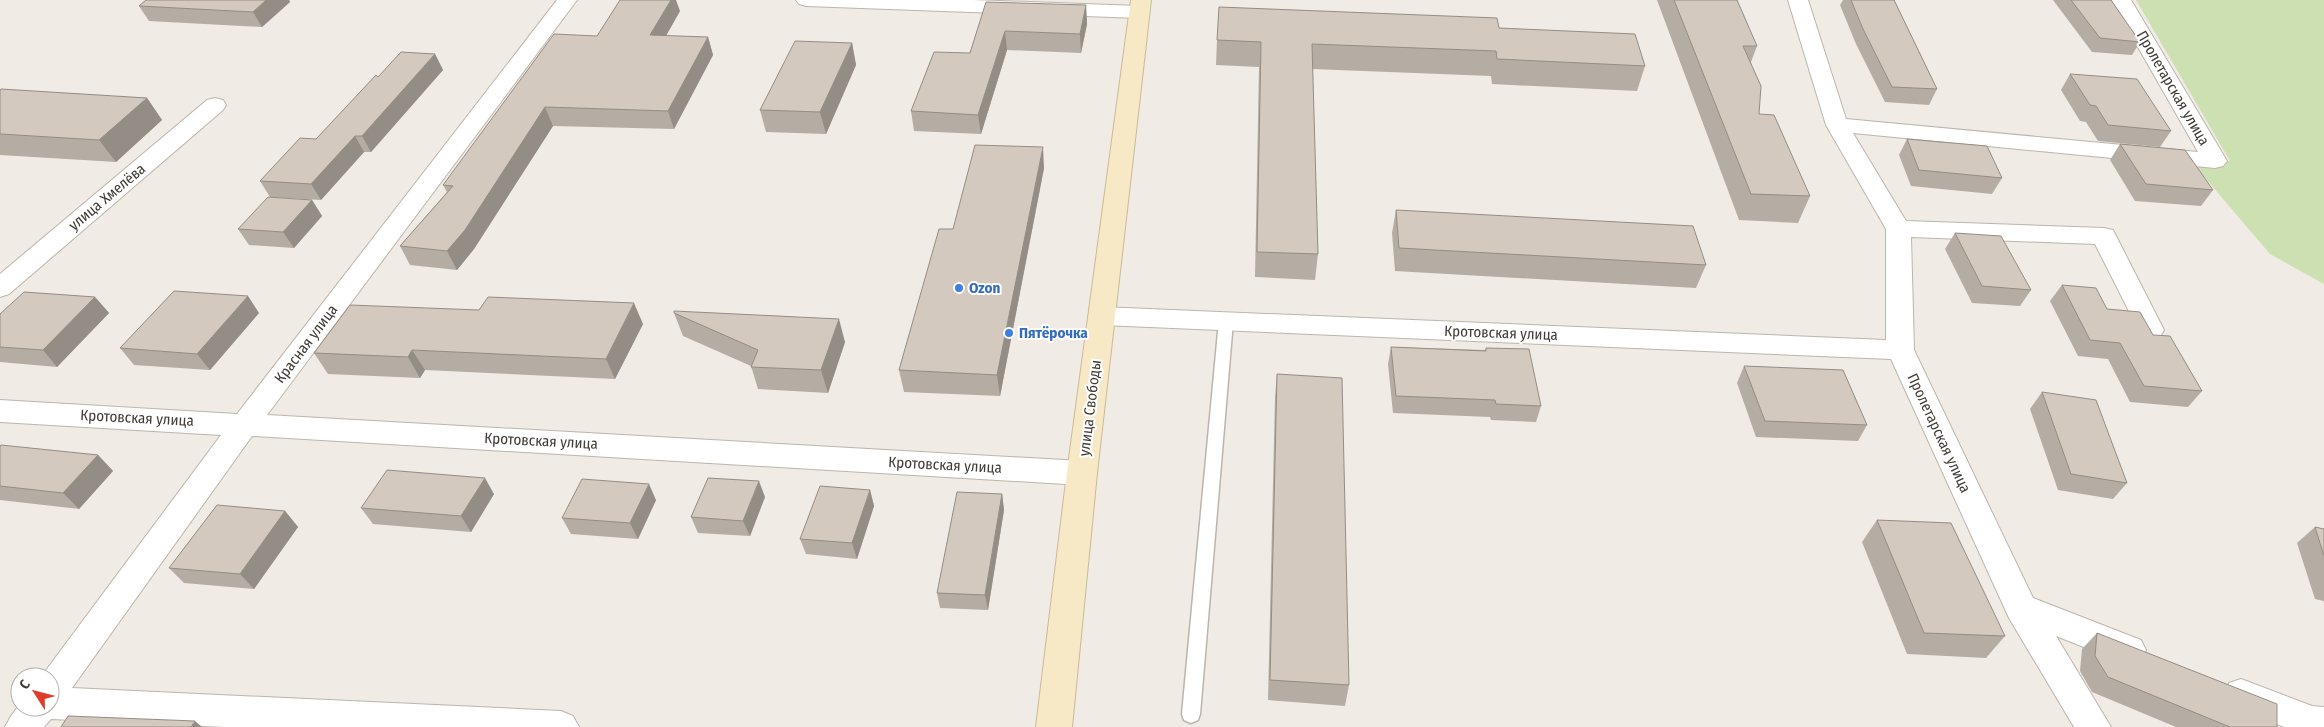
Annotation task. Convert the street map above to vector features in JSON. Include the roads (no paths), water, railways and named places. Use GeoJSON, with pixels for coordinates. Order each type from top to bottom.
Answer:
{"type":"FeatureCollection","features":[{"type":"Feature","properties":{"kind":"main road","name":"улица Свободы"},"geometry":{"type":"LineString","coordinates":[[1054,727],[1082,473],[1140,6]]}},
{"type":"Feature","properties":{"kind":"street","name":"Красная улица"},"geometry":{"type":"LineString","coordinates":[[60,678],[245,424],[567,0]]}},
{"type":"Feature","properties":{"kind":"street"},"geometry":{"type":"LineString","coordinates":[[806,0],[1140,6]]}},
{"type":"Feature","properties":{"kind":"street","name":"Пролетарская улица"},"geometry":{"type":"LineString","coordinates":[[1798,0],[1837,125],[1898,229],[1900,350],[2021,608],[2093,727]]}},
{"type":"Feature","properties":{"kind":"street","name":"Пролетарская улица"},"geometry":{"type":"LineString","coordinates":[[1837,125],[2214,160],[2121,0]]}},
{"type":"Feature","properties":{"kind":"street","name":"улица Хмелёва"},"geometry":{"type":"LineString","coordinates":[[0,288],[214,105]]}},
{"type":"Feature","properties":{"kind":"street"},"geometry":{"type":"LineString","coordinates":[[1898,229],[2104,236],[2151,330]]}},
{"type":"Feature","properties":{"kind":"street","name":"Кротовская улица"},"geometry":{"type":"LineString","coordinates":[[1102,316],[1900,350]]}},
{"type":"Feature","properties":{"kind":"street","name":"Кротовская улица"},"geometry":{"type":"LineString","coordinates":[[0,411],[1082,473]]}},
{"type":"Feature","properties":{"kind":"street"},"geometry":{"type":"LineString","coordinates":[[2021,608],[2157,661]]}},
{"type":"Feature","properties":{"kind":"street"},"geometry":{"type":"LineString","coordinates":[[2212,683],[2317,724]]}},
{"type":"Feature","properties":{"kind":"street"},"geometry":{"type":"LineString","coordinates":[[60,703],[561,727]]}},
{"type":"Feature","properties":{"kind":"lane"},"geometry":{"type":"LineString","coordinates":[[1191,714],[1226,321]]}},
{"type":"Feature","properties":{"kind":"place","name":"Ozon"},"geometry":{"type":"Point","coordinates":[959,288]}},
{"type":"Feature","properties":{"kind":"place","name":"Пятёрочка"},"geometry":{"type":"Point","coordinates":[1009,333]}}]}
